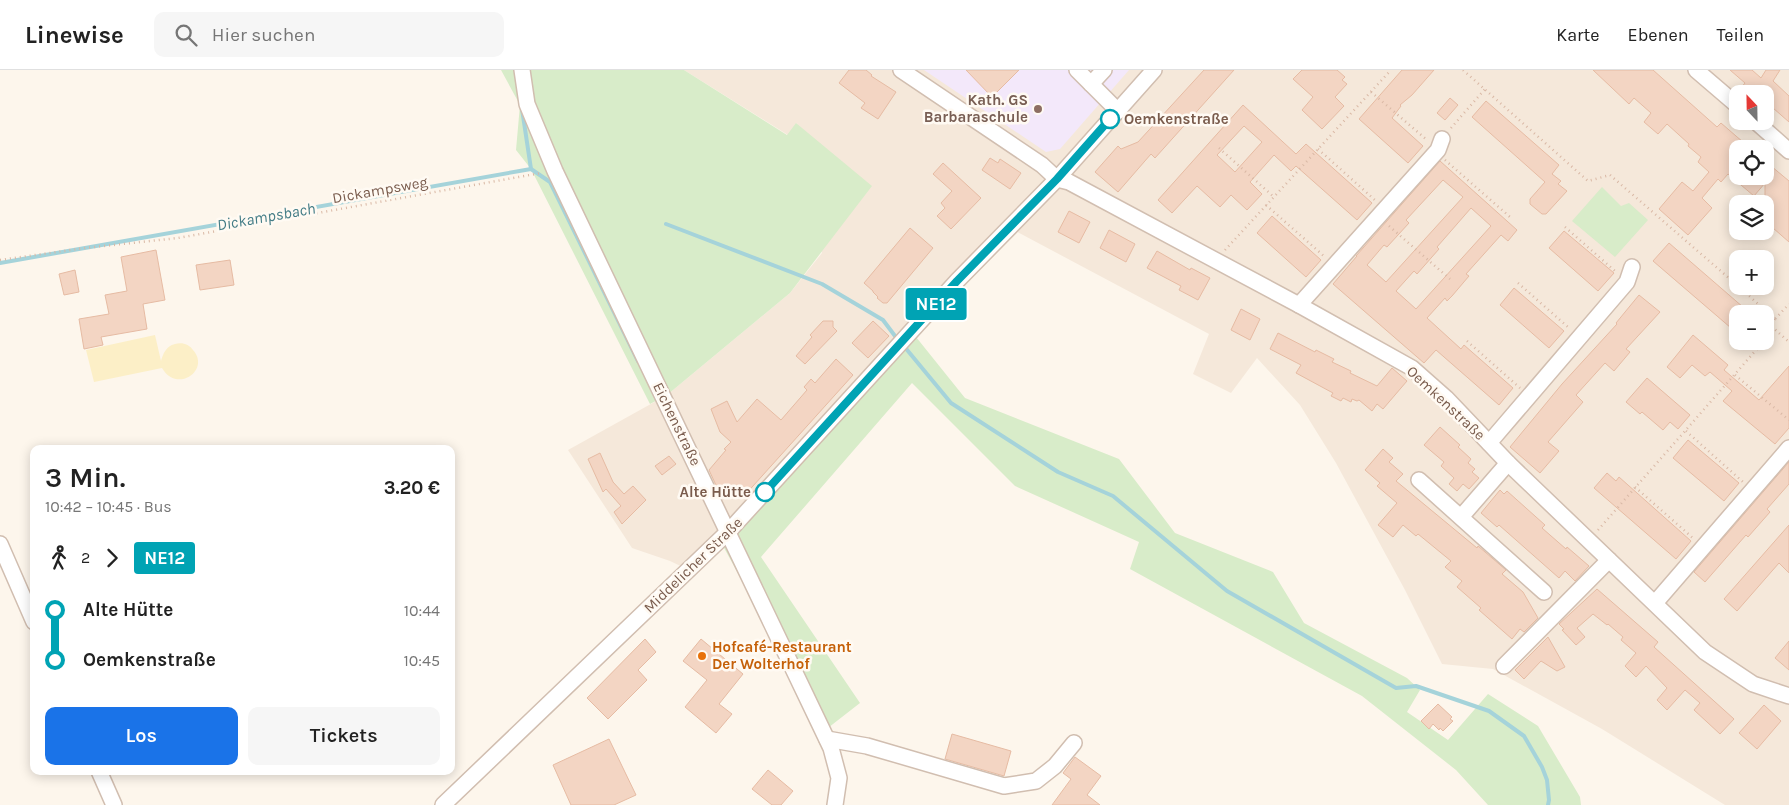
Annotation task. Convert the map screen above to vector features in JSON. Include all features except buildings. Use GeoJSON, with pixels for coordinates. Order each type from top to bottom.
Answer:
{"type":"FeatureCollection","features":[{"type":"Feature","properties":{"kind":"street","name":"Eichenstraße"},"geometry":{"type":"LineString","coordinates":[[522,70],[527,104],[555,170],[729,531],[732,543],[832,748],[839,778],[836,805]]}},
{"type":"Feature","properties":{"kind":"street","name":"Oemkenstraße"},"geometry":{"type":"LineString","coordinates":[[902,70],[1042,166],[1057,179],[1069,182],[1299,304],[1412,368],[1446,398],[1508,463],[1705,652],[1753,684],[1789,696]]}},
{"type":"Feature","properties":{"kind":"street"},"geometry":{"type":"LineString","coordinates":[[1077,70],[1118,111]]}},
{"type":"Feature","properties":{"kind":"street"},"geometry":{"type":"LineString","coordinates":[[1091,84],[1104,70]]}},
{"type":"Feature","properties":{"kind":"street","name":"Middelicher Straße"},"geometry":{"type":"LineString","coordinates":[[442,805],[729,531],[957,281],[1057,179],[1154,70]]}},
{"type":"Feature","properties":{"kind":"street"},"geometry":{"type":"LineString","coordinates":[[1696,70],[1729,98]]}},
{"type":"Feature","properties":{"kind":"street"},"geometry":{"type":"LineString","coordinates":[[1765,130],[1789,152]]}},
{"type":"Feature","properties":{"kind":"street"},"geometry":{"type":"LineString","coordinates":[[1299,304],[1335,266],[1439,147]]}},
{"type":"Feature","properties":{"kind":"street","name":"Oemkenstraße"},"geometry":{"type":"LineString","coordinates":[[1489,443],[1628,282],[1632,267]]}},
{"type":"Feature","properties":{"kind":"street"},"geometry":{"type":"LineString","coordinates":[[1655,603],[1789,448]]}},
{"type":"Feature","properties":{"kind":"street"},"geometry":{"type":"LineString","coordinates":[[1461,516],[1508,463]]}},
{"type":"Feature","properties":{"kind":"street"},"geometry":{"type":"LineString","coordinates":[[1419,480],[1544,592]]}},
{"type":"Feature","properties":{"kind":"street"},"geometry":{"type":"LineString","coordinates":[[0,544],[30,613]]}},
{"type":"Feature","properties":{"kind":"street"},"geometry":{"type":"LineString","coordinates":[[1504,666],[1609,560]]}},
{"type":"Feature","properties":{"kind":"street"},"geometry":{"type":"LineString","coordinates":[[827,739],[867,746],[1004,786],[1036,781],[1056,766],[1074,743]]}},
{"type":"Feature","properties":{"kind":"street"},"geometry":{"type":"LineString","coordinates":[[101,775],[114,805]]}},
{"type":"Feature","properties":{"kind":"path"},"geometry":{"type":"LineString","coordinates":[[1215,260],[1390,70]]}},
{"type":"Feature","properties":{"kind":"path"},"geometry":{"type":"LineString","coordinates":[[1463,70],[1588,181],[1610,175],[1729,278]]}},
{"type":"Feature","properties":{"kind":"path"},"geometry":{"type":"LineString","coordinates":[[1439,147],[1485,89]]}},
{"type":"Feature","properties":{"kind":"path"},"geometry":{"type":"LineString","coordinates":[[1371,92],[1439,147],[1510,217]]}},
{"type":"Feature","properties":{"kind":"path"},"geometry":{"type":"LineString","coordinates":[[1219,148],[1274,197]]}},
{"type":"Feature","properties":{"kind":"path"},"geometry":{"type":"LineString","coordinates":[[1318,149],[1450,279]]}},
{"type":"Feature","properties":{"kind":"path","name":"Dickampsweg"},"geometry":{"type":"LineString","coordinates":[[0,260],[178,238],[555,170]]}},
{"type":"Feature","properties":{"kind":"path"},"geometry":{"type":"LineString","coordinates":[[1266,205],[1335,266]]}},
{"type":"Feature","properties":{"kind":"path"},"geometry":{"type":"LineString","coordinates":[[1565,227],[1628,282]]}},
{"type":"Feature","properties":{"kind":"path"},"geometry":{"type":"LineString","coordinates":[[1518,283],[1579,337]]}},
{"type":"Feature","properties":{"kind":"path"},"geometry":{"type":"LineString","coordinates":[[1748,295],[1776,319],[1789,304]]}},
{"type":"Feature","properties":{"kind":"path"},"geometry":{"type":"LineString","coordinates":[[1774,329],[1789,342]]}},
{"type":"Feature","properties":{"kind":"path"},"geometry":{"type":"LineString","coordinates":[[1467,341],[1529,395]]}},
{"type":"Feature","properties":{"kind":"path"},"geometry":{"type":"LineString","coordinates":[[1589,541],[1756,350]]}},
{"type":"Feature","properties":{"kind":"path"},"geometry":{"type":"LineString","coordinates":[[1735,375],[1789,420]]}},
{"type":"Feature","properties":{"kind":"path"},"geometry":{"type":"LineString","coordinates":[[1686,431],[1752,489]]}},
{"type":"Feature","properties":{"kind":"path"},"geometry":{"type":"LineString","coordinates":[[1635,487],[1703,547]]}},
{"type":"Feature","properties":{"kind":"shaded area"},"geometry":{"type":"Polygon","coordinates":[[[684,70],[1789,70],[1789,805],[1725,805],[1602,729],[1493,669],[1442,664],[1405,590],[1336,463],[1300,405],[1257,358],[1231,393],[1193,374],[1209,334],[1008,227],[689,570],[670,561],[632,548],[568,450],[667,395],[790,293],[822,253],[797,123],[788,135],[684,70]]]}},
{"type":"Feature","properties":{"kind":"shaded area","name":"Kath. GS Barbaraschule"},"geometry":{"type":"Polygon","coordinates":[[[924,70],[1129,70],[1060,149],[1046,152],[924,70]]]}},
{"type":"Feature","properties":{"kind":"green space"},"geometry":{"type":"Polygon","coordinates":[[[501,70],[684,70],[787,135],[796,123],[872,186],[790,293],[667,395],[650,404],[531,169],[516,150],[520,105],[501,70]]]}},
{"type":"Feature","properties":{"kind":"green space"},"geometry":{"type":"Polygon","coordinates":[[[1602,187],[1621,206],[1629,203],[1648,220],[1615,257],[1572,221],[1602,187]]]}},
{"type":"Feature","properties":{"kind":"green space"},"geometry":{"type":"Polygon","coordinates":[[[912,332],[965,398],[1119,459],[1175,533],[1273,572],[1304,623],[1407,678],[1420,690],[1407,712],[1448,740],[1488,694],[1538,726],[1580,797],[1581,805],[1488,805],[1456,770],[1362,696],[1130,569],[1139,542],[1015,486],[912,383],[761,557],[860,703],[824,731],[723,546],[912,332]]]}},
{"type":"Feature","properties":{"kind":"sand"},"geometry":{"type":"Polygon","coordinates":[[[155,335],[161,361],[167,348],[172,345],[183,343],[191,348],[197,358],[198,365],[190,376],[176,379],[168,376],[162,368],[94,382],[86,350],[155,335]]]}},
{"type":"Feature","properties":{"kind":"waterway"},"geometry":{"type":"LineString","coordinates":[[522,109],[531,169],[550,182],[638,361]]}},
{"type":"Feature","properties":{"kind":"waterway","name":"Dickampsbach"},"geometry":{"type":"LineString","coordinates":[[0,263],[531,169]]}},
{"type":"Feature","properties":{"kind":"waterway"},"geometry":{"type":"LineString","coordinates":[[666,224],[822,284],[883,320],[898,340]]}},
{"type":"Feature","properties":{"kind":"waterway"},"geometry":{"type":"LineString","coordinates":[[903,345],[951,403],[1058,472],[1113,496],[1227,591],[1396,688],[1416,686],[1489,711],[1524,736],[1542,767],[1547,780],[1548,805]]}},
{"type":"Feature","properties":{"kind":"bus line","name":"NE12"},"geometry":{"type":"LineString","coordinates":[[765,492],[957,281],[1057,179],[1110,119]]}},
{"type":"Feature","properties":{"kind":"place","name":"Kath. GS Barbaraschule"},"geometry":{"type":"Point","coordinates":[1038,109]}},
{"type":"Feature","properties":{"kind":"place","name":"Oemkenstraße"},"geometry":{"type":"Point","coordinates":[1110,119]}},
{"type":"Feature","properties":{"kind":"place","name":"Alte Hütte"},"geometry":{"type":"Point","coordinates":[765,492]}},
{"type":"Feature","properties":{"kind":"place","name":"Hofcafé-Restaurant Der Wolterhof"},"geometry":{"type":"Point","coordinates":[702,656]}}]}
